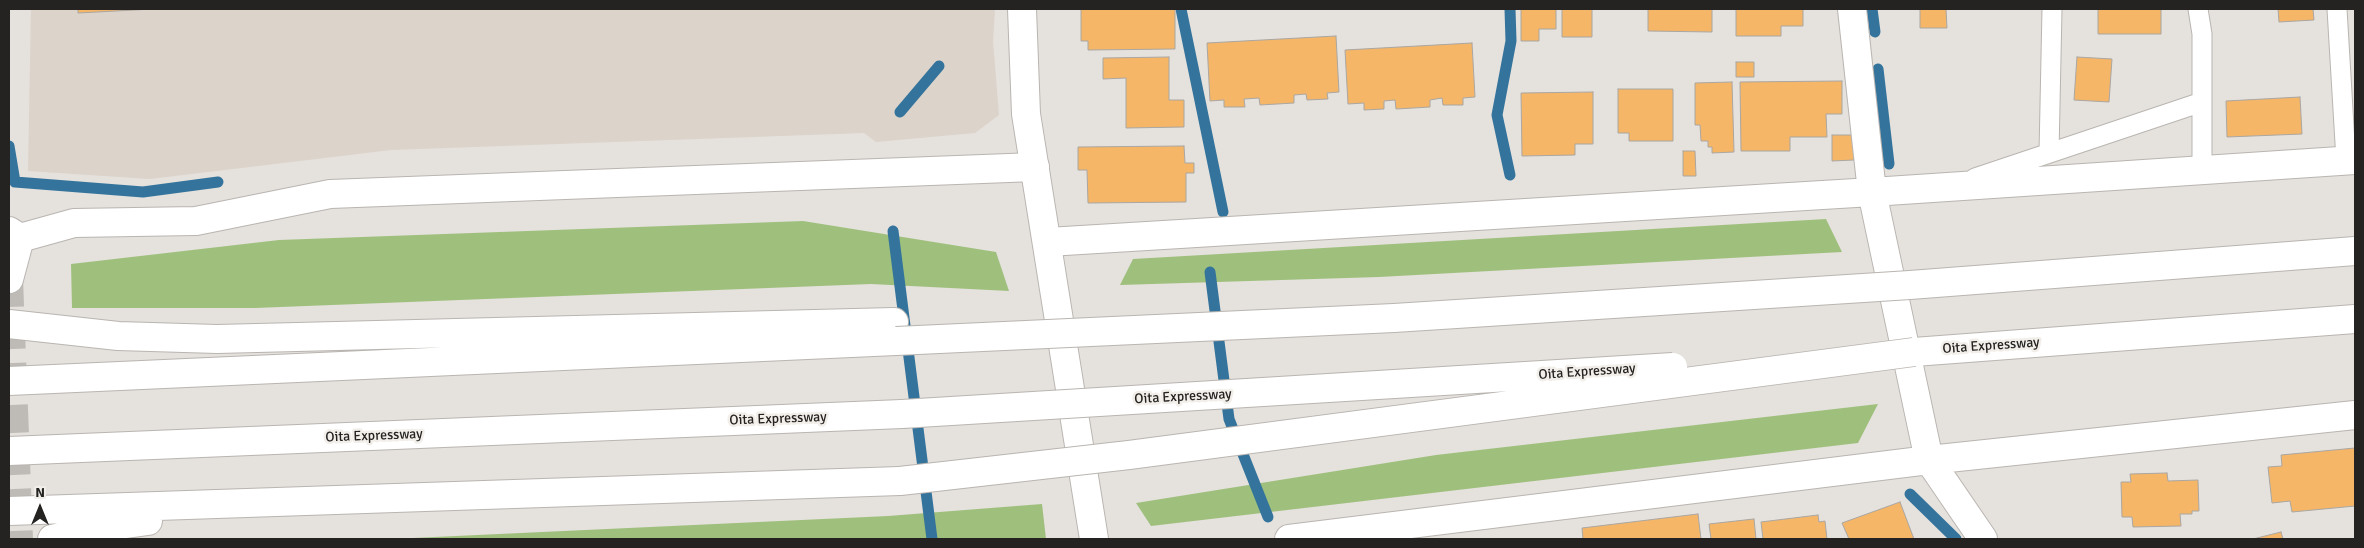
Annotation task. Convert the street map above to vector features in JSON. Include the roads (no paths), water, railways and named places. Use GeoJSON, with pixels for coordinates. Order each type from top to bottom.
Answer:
{"type":"FeatureCollection","features":[{"type":"Feature","properties":{"kind":"main road"},"geometry":{"type":"LineString","coordinates":[[1022,9],[1026,114],[1036,167],[1094,539]]}},
{"type":"Feature","properties":{"kind":"main road"},"geometry":{"type":"LineString","coordinates":[[1852,9],[1872,192],[1929,460],[1983,539]]}},
{"type":"Feature","properties":{"kind":"main road"},"geometry":{"type":"LineString","coordinates":[[1048,242],[1872,192],[2351,160]]}},
{"type":"Feature","properties":{"kind":"main road"},"geometry":{"type":"LineString","coordinates":[[9,279],[14,235],[74,223],[196,221],[330,194],[1036,167]]}},
{"type":"Feature","properties":{"kind":"main road"},"geometry":{"type":"LineString","coordinates":[[9,324],[118,336],[217,339],[1155,329],[1394,318],[1666,301],[1910,285],[2355,251]]}},
{"type":"Feature","properties":{"kind":"main road","name":"Oita Expressway"},"geometry":{"type":"LineString","coordinates":[[9,451],[902,414],[1914,352],[2355,319]]}},
{"type":"Feature","properties":{"kind":"main road"},"geometry":{"type":"LineString","coordinates":[[9,381],[895,331]]}},
{"type":"Feature","properties":{"kind":"main road"},"geometry":{"type":"LineString","coordinates":[[9,511],[900,481],[1129,455],[1914,352]]}},
{"type":"Feature","properties":{"kind":"main road"},"geometry":{"type":"LineString","coordinates":[[1301,539],[1929,460],[2355,415]]}},
{"type":"Feature","properties":{"kind":"main road"},"geometry":{"type":"LineString","coordinates":[[52,539],[112,526],[174,517],[403,499]]}},
{"type":"Feature","properties":{"kind":"lane"},"geometry":{"type":"LineString","coordinates":[[2049,153],[2052,9]]}},
{"type":"Feature","properties":{"kind":"lane"},"geometry":{"type":"LineString","coordinates":[[2198,9],[2202,34],[2202,170]]}},
{"type":"Feature","properties":{"kind":"lane"},"geometry":{"type":"LineString","coordinates":[[2337,9],[2351,160]]}},
{"type":"Feature","properties":{"kind":"lane"},"geometry":{"type":"LineString","coordinates":[[1948,187],[2202,102]]}},
{"type":"Feature","properties":{"kind":"waterway"},"geometry":{"type":"LineString","coordinates":[[1181,9],[1223,212]]}},
{"type":"Feature","properties":{"kind":"waterway"},"geometry":{"type":"LineString","coordinates":[[1510,9],[1511,41],[1497,115],[1510,175]]}},
{"type":"Feature","properties":{"kind":"waterway"},"geometry":{"type":"LineString","coordinates":[[1872,9],[1875,32]]}},
{"type":"Feature","properties":{"kind":"waterway"},"geometry":{"type":"LineString","coordinates":[[900,112],[939,66]]}},
{"type":"Feature","properties":{"kind":"waterway"},"geometry":{"type":"LineString","coordinates":[[1878,69],[1889,164]]}},
{"type":"Feature","properties":{"kind":"waterway"},"geometry":{"type":"LineString","coordinates":[[9,146],[15,182],[143,192],[218,182]]}},
{"type":"Feature","properties":{"kind":"waterway"},"geometry":{"type":"LineString","coordinates":[[893,231],[932,539]]}},
{"type":"Feature","properties":{"kind":"waterway"},"geometry":{"type":"LineString","coordinates":[[1210,272],[1229,419],[1268,517]]}},
{"type":"Feature","properties":{"kind":"waterway"},"geometry":{"type":"LineString","coordinates":[[1910,494],[1956,539]]}},
{"type":"Feature","properties":{"kind":"tunnel"},"geometry":{"type":"LineString","coordinates":[[9,279],[19,539]]}}]}
